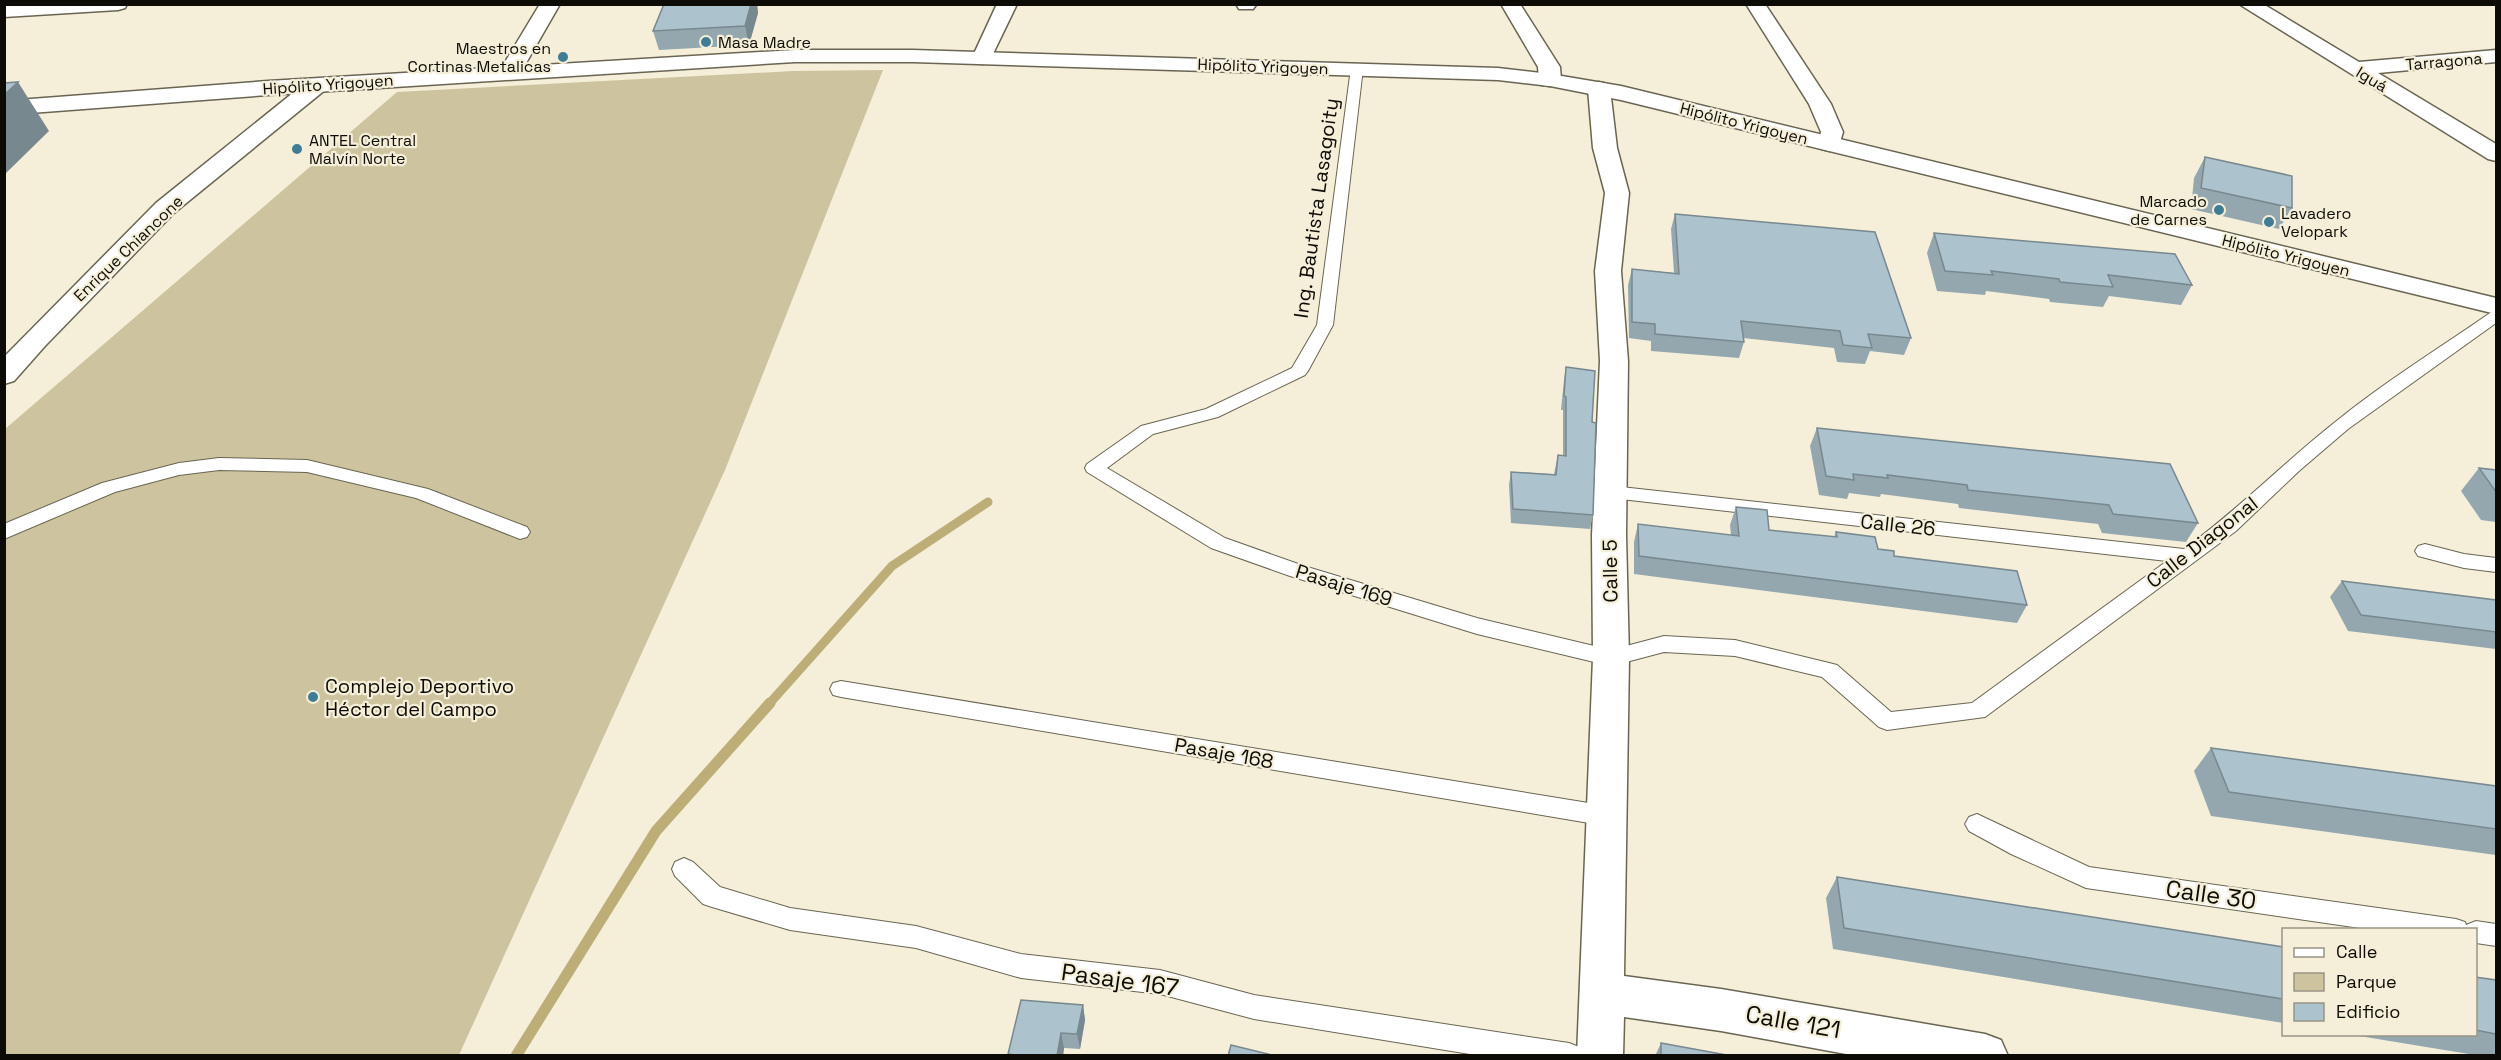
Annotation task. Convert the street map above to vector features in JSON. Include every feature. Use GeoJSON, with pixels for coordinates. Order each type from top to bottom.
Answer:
{"type":"FeatureCollection","features":[{"type":"Feature","properties":{"kind":"street"},"geometry":{"type":"LineString","coordinates":[[4,11],[17,4]]}},
{"type":"Feature","properties":{"kind":"street"},"geometry":{"type":"LineString","coordinates":[[4,11],[118,4]]}},
{"type":"Feature","properties":{"kind":"street"},"geometry":{"type":"LineString","coordinates":[[510,72],[550,4]]}},
{"type":"Feature","properties":{"kind":"street"},"geometry":{"type":"LineString","coordinates":[[981,58],[1007,4]]}},
{"type":"Feature","properties":{"kind":"street"},"geometry":{"type":"LineString","coordinates":[[1510,4],[1548,67],[1550,80]]}},
{"type":"Feature","properties":{"kind":"street"},"geometry":{"type":"LineString","coordinates":[[1755,4],[1820,104],[1832,132],[1830,144]]}},
{"type":"Feature","properties":{"kind":"street","name":"Iguá"},"geometry":{"type":"LineString","coordinates":[[2248,4],[2496,154]]}},
{"type":"Feature","properties":{"kind":"street","name":"Hipólito Yrigoyen"},"geometry":{"type":"LineString","coordinates":[[4,108],[510,72],[795,56],[981,58],[1476,72],[1550,80],[1599,89],[2496,306]]}},
{"type":"Feature","properties":{"kind":"street","name":"Tarragona"},"geometry":{"type":"LineString","coordinates":[[2356,69],[2496,56]]}},
{"type":"Feature","properties":{"kind":"street","name":"Enrique Chiancone"},"geometry":{"type":"LineString","coordinates":[[4,375],[35,340],[165,208],[317,85]]}},
{"type":"Feature","properties":{"kind":"street","name":"Calle 5"},"geometry":{"type":"LineString","coordinates":[[1599,89],[1605,148],[1617,193],[1608,271],[1614,361],[1609,535],[1611,658],[1600,1056]]}},
{"type":"Feature","properties":{"kind":"street","name":"Calle 121"},"geometry":{"type":"LineString","coordinates":[[1600,993],[1721,1010],[1985,1056]]}},
{"type":"Feature","properties":{"kind":"lane","name":"Ing. Bautista Lasagoity"},"geometry":{"type":"LineString","coordinates":[[1094,468],[1148,430],[1212,413],[1299,371],[1325,325],[1357,68]]}},
{"type":"Feature","properties":{"kind":"lane","name":"Calle Diagonal"},"geometry":{"type":"LineString","coordinates":[[1611,658],[1664,644],[1735,648],[1829,672],[1887,722],[1977,711],[2184,556],[2229,526],[2292,467],[2342,425],[2496,316]]}},
{"type":"Feature","properties":{"kind":"lane"},"geometry":{"type":"LineString","coordinates":[[4,532],[109,487],[179,469],[219,464],[307,466],[421,492],[520,532]]}},
{"type":"Feature","properties":{"kind":"lane","name":"Pasaje 169"},"geometry":{"type":"LineString","coordinates":[[1094,468],[1218,543],[1298,571],[1477,626],[1611,658]]}},
{"type":"Feature","properties":{"kind":"lane","name":"Calle 26"},"geometry":{"type":"LineString","coordinates":[[1612,492],[2184,556]]}},
{"type":"Feature","properties":{"kind":"lane"},"geometry":{"type":"LineString","coordinates":[[2425,551],[2464,561],[2496,565]]}},
{"type":"Feature","properties":{"kind":"lane","name":"Pasaje 168"},"geometry":{"type":"LineString","coordinates":[[841,689],[1607,816]]}},
{"type":"Feature","properties":{"kind":"lane","name":"Calle 30"},"geometry":{"type":"LineString","coordinates":[[1977,824],[2020,848],[2086,877],[2442,928]]}},
{"type":"Feature","properties":{"kind":"lane","name":"Pasaje 167"},"geometry":{"type":"LineString","coordinates":[[684,869],[712,896],[790,918],[916,937],[1021,966],[1160,982],[1254,1007],[1307,1013],[1569,1056]]}},
{"type":"Feature","properties":{"kind":"lane"},"geometry":{"type":"LineString","coordinates":[[2477,932],[2496,935]]}},
{"type":"Feature","properties":{"kind":"green space","name":"Complejo Deportivo Héctor del Campo"},"geometry":{"type":"Polygon","coordinates":[[[883,70],[725,470],[459,1055],[5,1056],[5,429],[397,92],[793,71],[883,70]]]}},
{"type":"Feature","properties":{"kind":"building"},"geometry":{"type":"Polygon","coordinates":[[[664,4],[751,4],[745,26],[653,31],[664,4]]]}},
{"type":"Feature","properties":{"kind":"building"},"geometry":{"type":"Polygon","coordinates":[[[18,82],[4,95],[4,83],[18,82]]]}},
{"type":"Feature","properties":{"kind":"building"},"geometry":{"type":"Polygon","coordinates":[[[2205,157],[2292,176],[2292,208],[2201,188],[2205,157]]]}},
{"type":"Feature","properties":{"kind":"building"},"geometry":{"type":"Polygon","coordinates":[[[1675,214],[1875,232],[1911,338],[1868,334],[1872,348],[1843,345],[1840,331],[1741,321],[1744,342],[1655,334],[1655,324],[1632,322],[1632,269],[1679,274],[1675,214]]]}},
{"type":"Feature","properties":{"kind":"building"},"geometry":{"type":"Polygon","coordinates":[[[1934,233],[2175,254],[2192,285],[2108,275],[2113,287],[2060,282],[2059,279],[1991,271],[1993,275],[1945,271],[1934,233]]]}},
{"type":"Feature","properties":{"kind":"building"},"geometry":{"type":"Polygon","coordinates":[[[1566,367],[1595,371],[1592,422],[1596,423],[1593,515],[1513,509],[1511,472],[1556,475],[1558,455],[1566,456],[1566,397],[1564,396],[1566,367]]]}},
{"type":"Feature","properties":{"kind":"building"},"geometry":{"type":"Polygon","coordinates":[[[1817,428],[2170,464],[2198,523],[2113,514],[2109,505],[1968,490],[1967,485],[1887,475],[1888,478],[1853,474],[1854,480],[1826,476],[1817,428]]]}},
{"type":"Feature","properties":{"kind":"building"},"geometry":{"type":"Polygon","coordinates":[[[2479,468],[2496,470],[2496,492],[2479,468]]]}},
{"type":"Feature","properties":{"kind":"building"},"geometry":{"type":"Polygon","coordinates":[[[1736,507],[1767,510],[1769,530],[1837,537],[1836,532],[1875,537],[1878,549],[1894,551],[1894,556],[2017,571],[2027,605],[1639,556],[1638,524],[1739,536],[1736,507]]]}},
{"type":"Feature","properties":{"kind":"building"},"geometry":{"type":"Polygon","coordinates":[[[2342,581],[2496,600],[2496,632],[2361,615],[2342,581]]]}},
{"type":"Feature","properties":{"kind":"building"},"geometry":{"type":"Polygon","coordinates":[[[2211,748],[2496,786],[2496,829],[2229,792],[2211,748]]]}},
{"type":"Feature","properties":{"kind":"building"},"geometry":{"type":"Polygon","coordinates":[[[1837,877],[2282,947],[2282,999],[1844,928],[1837,877]]]}},
{"type":"Feature","properties":{"kind":"building"},"geometry":{"type":"Polygon","coordinates":[[[2477,977],[2496,980],[2496,1034],[2477,1030],[2477,977]]]}},
{"type":"Feature","properties":{"kind":"building"},"geometry":{"type":"Polygon","coordinates":[[[1021,1000],[1083,1005],[1077,1034],[1061,1033],[1057,1056],[1008,1054],[1021,1000]]]}},
{"type":"Feature","properties":{"kind":"building"},"geometry":{"type":"Polygon","coordinates":[[[1661,1043],[1732,1056],[1661,1056],[1661,1043]]]}},
{"type":"Feature","properties":{"kind":"building"},"geometry":{"type":"Polygon","coordinates":[[[1231,1045],[1276,1056],[1228,1056],[1231,1045]]]}},
{"type":"Feature","properties":{"kind":"waterway"},"geometry":{"type":"LineString","coordinates":[[769,704],[892,566],[988,502]]}},
{"type":"Feature","properties":{"kind":"waterway"},"geometry":{"type":"LineString","coordinates":[[516,1056],[656,831],[770,703]]}},
{"type":"Feature","properties":{"kind":"place","name":"Masa Madre"},"geometry":{"type":"Point","coordinates":[706,42]}},
{"type":"Feature","properties":{"kind":"place","name":"Maestros en Cortinas Metalicas"},"geometry":{"type":"Point","coordinates":[563,57]}},
{"type":"Feature","properties":{"kind":"place","name":"ANTEL Central Malvín Norte"},"geometry":{"type":"Point","coordinates":[297,149]}},
{"type":"Feature","properties":{"kind":"place","name":"Marcado de Carnes"},"geometry":{"type":"Point","coordinates":[2219,210]}},
{"type":"Feature","properties":{"kind":"place","name":"Lavadero Velopark"},"geometry":{"type":"Point","coordinates":[2269,222]}},
{"type":"Feature","properties":{"kind":"place","name":"Complejo Deportivo Héctor del Campo"},"geometry":{"type":"Point","coordinates":[313,697]}}]}
